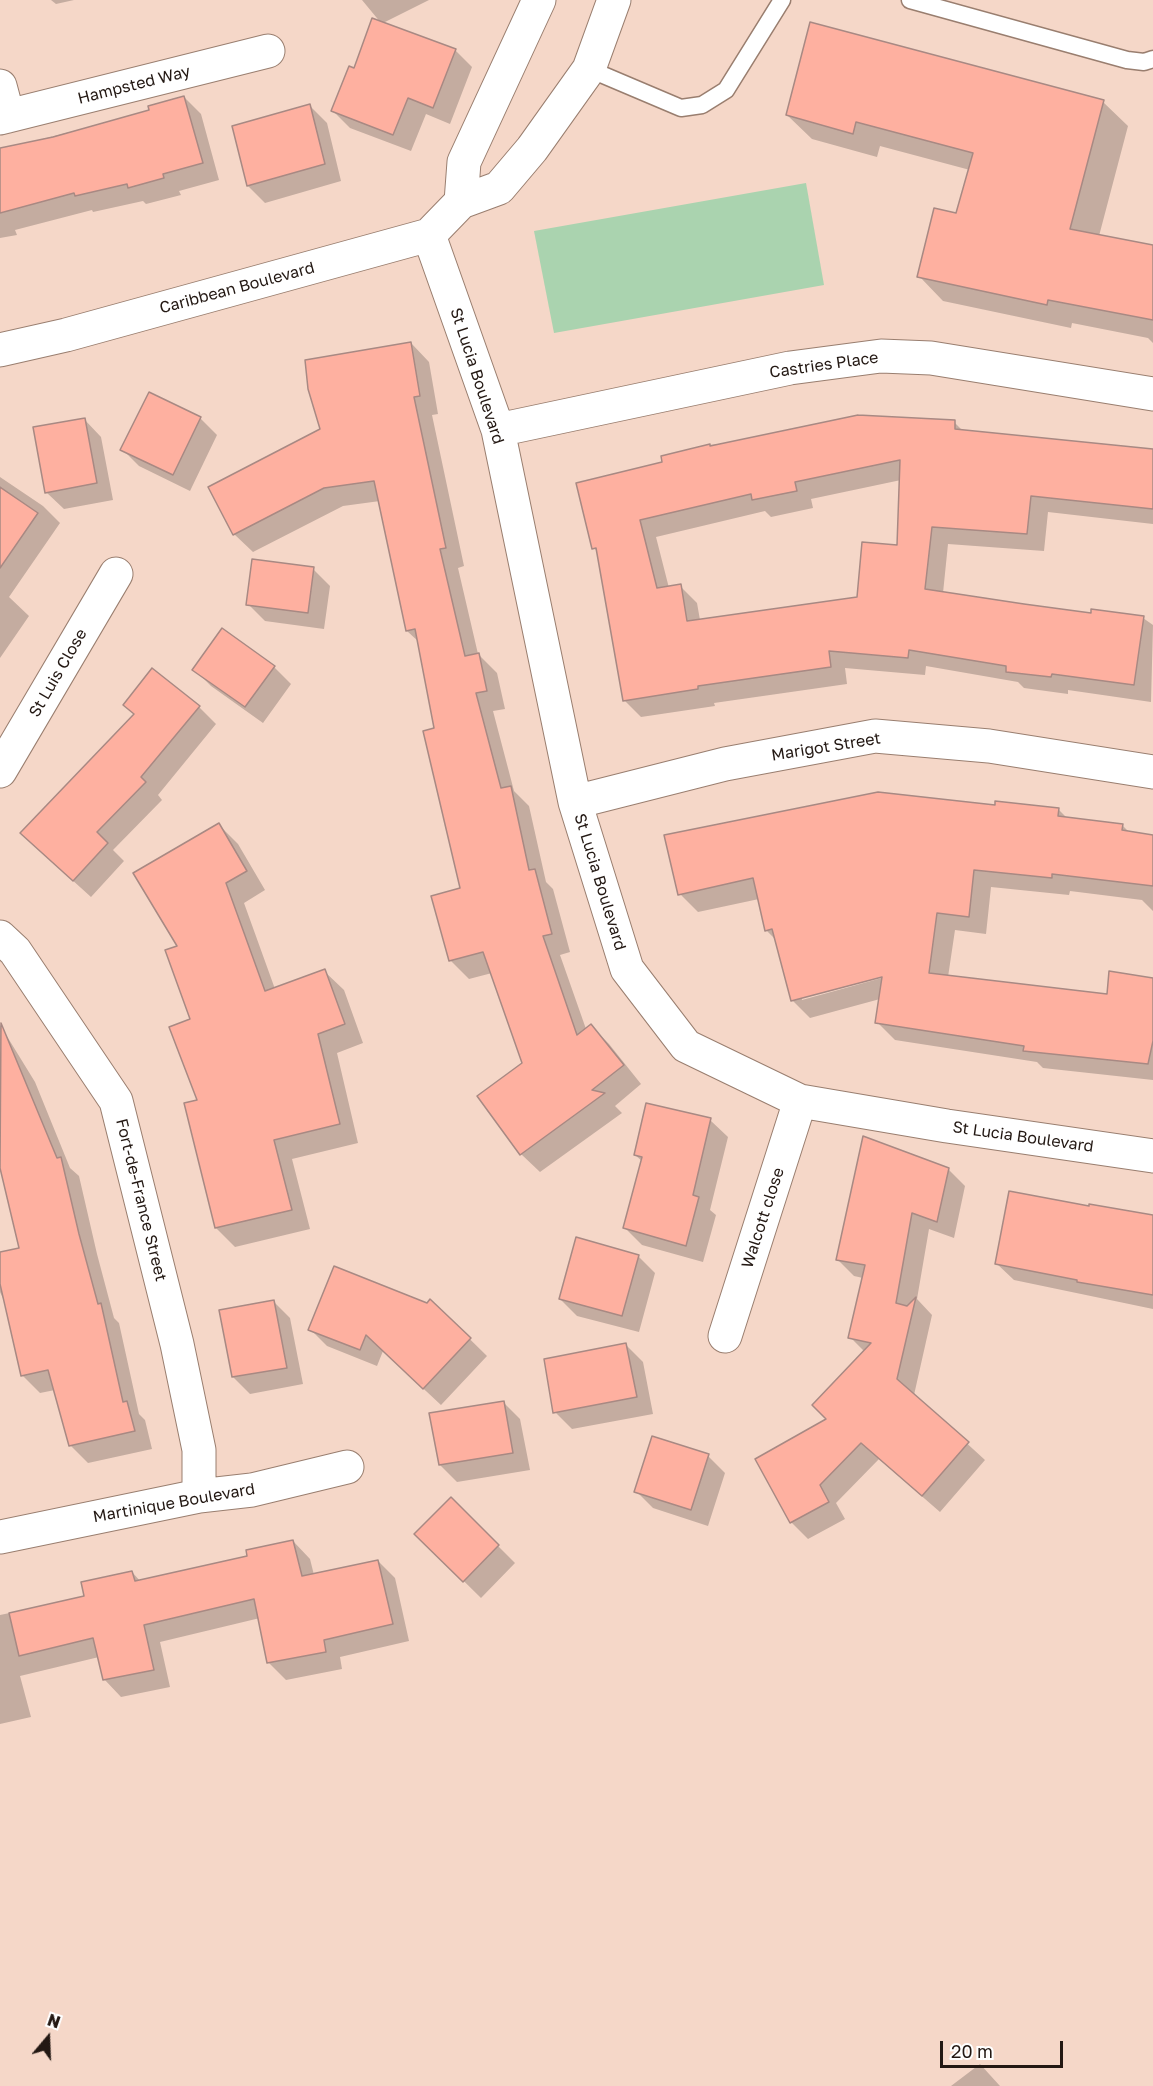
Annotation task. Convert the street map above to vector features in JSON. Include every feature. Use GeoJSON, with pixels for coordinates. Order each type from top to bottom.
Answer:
{"type":"FeatureCollection","features":[{"type":"Feature","properties":{"kind":"street"},"geometry":{"type":"LineString","coordinates":[[461,202],[464,162],[539,0]]}},
{"type":"Feature","properties":{"kind":"street"},"geometry":{"type":"LineString","coordinates":[[429,235],[461,202],[499,188],[532,149],[589,69],[614,0]]}},
{"type":"Feature","properties":{"kind":"street","name":"Hampsted Way"},"geometry":{"type":"LineString","coordinates":[[3,107],[268,51]]}},
{"type":"Feature","properties":{"kind":"street","name":"Caribbean Boulevard"},"geometry":{"type":"LineString","coordinates":[[0,350],[66,335],[429,235]]}},
{"type":"Feature","properties":{"kind":"street","name":"St Lucia Boulevard"},"geometry":{"type":"LineString","coordinates":[[429,235],[498,430],[575,802],[627,969],[686,1046],[800,1101],[947,1126],[1153,1156]]}},
{"type":"Feature","properties":{"kind":"street","name":"Castries Place"},"geometry":{"type":"LineString","coordinates":[[498,430],[790,368],[881,356],[931,358],[1153,394]]}},
{"type":"Feature","properties":{"kind":"street","name":"St Luis Close"},"geometry":{"type":"LineString","coordinates":[[0,771],[116,574]]}},
{"type":"Feature","properties":{"kind":"street","name":"Marigot Street"},"geometry":{"type":"LineString","coordinates":[[575,802],[725,764],[875,736],[989,746],[1153,772]]}},
{"type":"Feature","properties":{"kind":"street","name":"Fort-de-France Street"},"geometry":{"type":"LineString","coordinates":[[0,937],[15,951],[116,1101],[177,1344],[199,1450],[199,1496]]}},
{"type":"Feature","properties":{"kind":"street","name":"Walcott close"},"geometry":{"type":"LineString","coordinates":[[725,1336],[800,1101]]}},
{"type":"Feature","properties":{"kind":"street","name":"Martinique Boulevard"},"geometry":{"type":"LineString","coordinates":[[0,1537],[199,1496],[252,1490],[347,1467]]}},
{"type":"Feature","properties":{"kind":"lane"},"geometry":{"type":"LineString","coordinates":[[589,69],[681,108],[702,105],[726,90],[782,0]]}},
{"type":"Feature","properties":{"kind":"lane"},"geometry":{"type":"LineString","coordinates":[[910,0],[1127,60],[1144,62],[1153,59]]}},
{"type":"Feature","properties":{"kind":"green space"},"geometry":{"type":"Polygon","coordinates":[[[806,183],[824,285],[554,333],[534,231],[806,183]]]}},
{"type":"Feature","properties":{"kind":"building"},"geometry":{"type":"Polygon","coordinates":[[[372,18],[456,49],[433,108],[408,98],[393,135],[331,111],[349,66],[354,68],[372,18]]]}},
{"type":"Feature","properties":{"kind":"building"},"geometry":{"type":"Polygon","coordinates":[[[810,22],[1104,100],[1070,229],[1153,245],[1153,320],[1048,300],[1047,305],[917,277],[934,208],[956,213],[973,153],[856,122],[853,134],[786,115],[810,22]]]}},
{"type":"Feature","properties":{"kind":"building"},"geometry":{"type":"Polygon","coordinates":[[[184,96],[203,163],[163,174],[164,178],[128,188],[127,184],[75,196],[74,193],[0,213],[0,148],[53,137],[149,110],[148,106],[184,96]]]}},
{"type":"Feature","properties":{"kind":"building"},"geometry":{"type":"Polygon","coordinates":[[[310,104],[325,164],[247,186],[232,126],[310,104]]]}},
{"type":"Feature","properties":{"kind":"building"},"geometry":{"type":"Polygon","coordinates":[[[411,342],[420,396],[414,397],[446,548],[440,549],[465,656],[479,653],[487,691],[476,693],[501,788],[511,786],[529,870],[535,869],[552,934],[543,936],[577,1035],[591,1024],[624,1065],[592,1090],[605,1093],[520,1155],[477,1096],[522,1063],[483,952],[449,961],[431,896],[460,888],[423,731],[434,728],[415,629],[406,631],[374,481],[324,488],[233,535],[208,487],[320,429],[308,389],[305,360],[411,342]]]}},
{"type":"Feature","properties":{"kind":"building"},"geometry":{"type":"Polygon","coordinates":[[[149,392],[201,417],[173,475],[120,450],[149,392]]]}},
{"type":"Feature","properties":{"kind":"building"},"geometry":{"type":"Polygon","coordinates":[[[858,415],[955,420],[955,429],[1153,449],[1153,509],[1031,496],[1027,534],[932,527],[925,589],[1091,613],[1091,609],[1144,616],[1134,685],[1052,674],[1051,677],[1006,672],[1006,666],[909,650],[908,658],[829,651],[831,667],[698,686],[698,689],[623,701],[596,548],[592,549],[576,483],[662,462],[661,456],[710,444],[710,446],[858,415]],[[900,460],[795,482],[797,491],[752,500],[751,494],[640,520],[657,588],[681,584],[687,621],[857,597],[862,542],[897,545],[900,460]]]}},
{"type":"Feature","properties":{"kind":"building"},"geometry":{"type":"Polygon","coordinates":[[[85,418],[97,483],[45,493],[33,427],[85,418]]]}},
{"type":"Feature","properties":{"kind":"building"},"geometry":{"type":"Polygon","coordinates":[[[0,487],[38,513],[0,568],[0,487]]]}},
{"type":"Feature","properties":{"kind":"building"},"geometry":{"type":"Polygon","coordinates":[[[252,559],[314,567],[308,613],[246,605],[252,559]]]}},
{"type":"Feature","properties":{"kind":"building"},"geometry":{"type":"Polygon","coordinates":[[[222,628],[275,666],[245,707],[192,670],[222,628]]]}},
{"type":"Feature","properties":{"kind":"building"},"geometry":{"type":"Polygon","coordinates":[[[152,668],[200,706],[141,777],[146,782],[97,832],[108,843],[73,881],[20,833],[134,714],[123,705],[152,668]]]}},
{"type":"Feature","properties":{"kind":"building"},"geometry":{"type":"Polygon","coordinates":[[[878,792],[995,805],[995,801],[1059,808],[1058,816],[1123,824],[1122,830],[1153,835],[1153,886],[1052,874],[1052,878],[974,870],[969,917],[937,913],[929,973],[1107,994],[1109,971],[1153,978],[1153,1041],[1148,1064],[1023,1051],[1024,1046],[875,1023],[882,977],[791,1001],[772,929],[765,931],[753,878],[678,895],[664,835],[878,792]]]}},
{"type":"Feature","properties":{"kind":"building"},"geometry":{"type":"Polygon","coordinates":[[[219,823],[247,871],[226,883],[265,991],[325,969],[345,1024],[318,1034],[340,1124],[274,1140],[292,1210],[215,1228],[184,1103],[197,1100],[169,1027],[190,1019],[165,950],[177,946],[133,873],[219,823]]]}},
{"type":"Feature","properties":{"kind":"building"},"geometry":{"type":"Polygon","coordinates":[[[1,1023],[57,1158],[61,1157],[98,1304],[101,1303],[123,1402],[127,1401],[135,1431],[69,1446],[48,1370],[21,1376],[0,1284],[0,1252],[19,1248],[0,1168],[1,1023]]]}},
{"type":"Feature","properties":{"kind":"building"},"geometry":{"type":"Polygon","coordinates":[[[646,1103],[711,1118],[693,1195],[699,1197],[686,1246],[623,1228],[642,1157],[634,1155],[646,1103]]]}},
{"type":"Feature","properties":{"kind":"building"},"geometry":{"type":"Polygon","coordinates":[[[863,1136],[949,1168],[937,1222],[912,1213],[896,1303],[907,1306],[916,1297],[897,1379],[969,1442],[922,1496],[861,1443],[820,1485],[829,1502],[790,1523],[755,1459],[826,1419],[812,1405],[871,1343],[848,1338],[865,1265],[836,1260],[863,1136]]]}},
{"type":"Feature","properties":{"kind":"building"},"geometry":{"type":"Polygon","coordinates":[[[1009,1191],[1153,1215],[1153,1295],[1077,1282],[1077,1280],[995,1264],[1009,1191]]]}},
{"type":"Feature","properties":{"kind":"building"},"geometry":{"type":"Polygon","coordinates":[[[576,1237],[639,1255],[622,1316],[559,1299],[576,1237]]]}},
{"type":"Feature","properties":{"kind":"building"},"geometry":{"type":"Polygon","coordinates":[[[334,1266],[427,1303],[430,1299],[471,1338],[423,1389],[366,1335],[360,1350],[308,1330],[334,1266]]]}},
{"type":"Feature","properties":{"kind":"building"},"geometry":{"type":"Polygon","coordinates":[[[274,1300],[287,1368],[232,1377],[219,1310],[274,1300]]]}},
{"type":"Feature","properties":{"kind":"building"},"geometry":{"type":"Polygon","coordinates":[[[626,1343],[637,1397],[553,1413],[544,1359],[626,1343]]]}},
{"type":"Feature","properties":{"kind":"building"},"geometry":{"type":"Polygon","coordinates":[[[504,1401],[513,1453],[439,1465],[429,1413],[504,1401]]]}},
{"type":"Feature","properties":{"kind":"building"},"geometry":{"type":"Polygon","coordinates":[[[652,1436],[709,1454],[691,1510],[634,1492],[652,1436]]]}},
{"type":"Feature","properties":{"kind":"building"},"geometry":{"type":"Polygon","coordinates":[[[451,1497],[499,1545],[463,1582],[414,1534],[451,1497]]]}},
{"type":"Feature","properties":{"kind":"building"},"geometry":{"type":"Polygon","coordinates":[[[293,1540],[302,1576],[378,1560],[393,1624],[324,1640],[326,1652],[267,1663],[254,1599],[144,1625],[154,1670],[103,1680],[93,1638],[19,1656],[9,1613],[84,1596],[81,1582],[132,1571],[135,1581],[247,1556],[246,1550],[293,1540]]]}}]}
